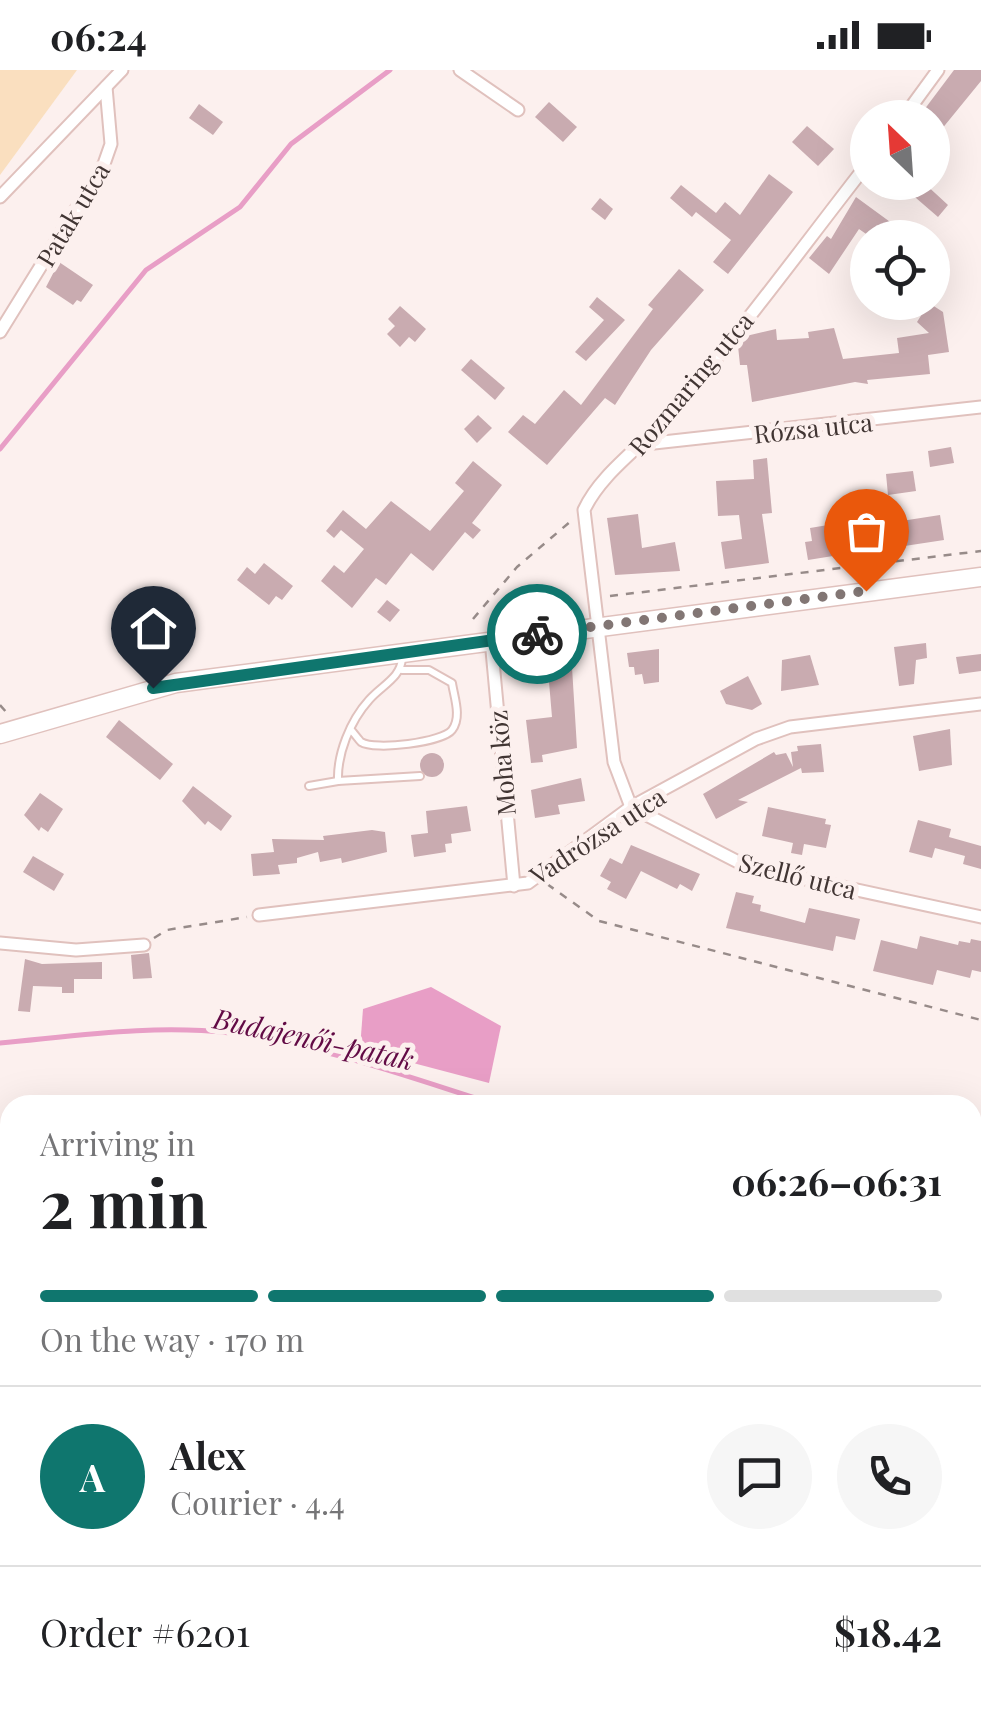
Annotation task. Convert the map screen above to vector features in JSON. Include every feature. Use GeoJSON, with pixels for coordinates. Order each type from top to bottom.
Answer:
{"type":"FeatureCollection","features":[{"type":"Feature","properties":{"kind":"main road"},"geometry":{"type":"LineString","coordinates":[[0,734],[176,683],[402,661],[485,642],[598,625],[981,576]]}},
{"type":"Feature","properties":{"kind":"street"},"geometry":{"type":"LineString","coordinates":[[0,197],[122,70]]}},
{"type":"Feature","properties":{"kind":"street"},"geometry":{"type":"LineString","coordinates":[[460,70],[518,110]]}},
{"type":"Feature","properties":{"kind":"street"},"geometry":{"type":"LineString","coordinates":[[916,100],[938,70]]}},
{"type":"Feature","properties":{"kind":"street","name":"Patak utca"},"geometry":{"type":"LineString","coordinates":[[0,332],[104,164],[111,144],[106,87]]}},
{"type":"Feature","properties":{"kind":"street","name":"Rozmaring utca"},"geometry":{"type":"LineString","coordinates":[[584,510],[595,486],[646,444],[850,186]]}},
{"type":"Feature","properties":{"kind":"street","name":"Rózsa utca"},"geometry":{"type":"LineString","coordinates":[[646,444],[981,407]]}},
{"type":"Feature","properties":{"kind":"street"},"geometry":{"type":"LineString","coordinates":[[584,510],[614,762],[631,807]]}},
{"type":"Feature","properties":{"kind":"street","name":"Moha köz"},"geometry":{"type":"LineString","coordinates":[[485,642],[514,886]]}},
{"type":"Feature","properties":{"kind":"street","name":"Vadrózsa utca"},"geometry":{"type":"LineString","coordinates":[[259,915],[514,886],[538,878],[631,807],[756,739],[790,726],[981,704]]}},
{"type":"Feature","properties":{"kind":"street","name":"Szellő utca"},"geometry":{"type":"LineString","coordinates":[[631,807],[746,866],[981,917]]}},
{"type":"Feature","properties":{"kind":"street"},"geometry":{"type":"LineString","coordinates":[[0,943],[76,950],[144,945]]}},
{"type":"Feature","properties":{"kind":"lane"},"geometry":{"type":"LineString","coordinates":[[338,782],[338,767],[351,729],[402,661],[452,683],[458,717],[452,730],[440,740],[374,746],[360,742],[351,729]]}},
{"type":"Feature","properties":{"kind":"lane"},"geometry":{"type":"LineString","coordinates":[[309,786],[420,776]]}},
{"type":"Feature","properties":{"kind":"path"},"geometry":{"type":"LineString","coordinates":[[474,618],[517,568],[584,510]]}},
{"type":"Feature","properties":{"kind":"path"},"geometry":{"type":"LineString","coordinates":[[593,602],[658,588],[981,551]]}},
{"type":"Feature","properties":{"kind":"path"},"geometry":{"type":"LineString","coordinates":[[0,705],[8,714]]}},
{"type":"Feature","properties":{"kind":"path"},"geometry":{"type":"LineString","coordinates":[[538,878],[599,921],[981,1020]]}},
{"type":"Feature","properties":{"kind":"path"},"geometry":{"type":"LineString","coordinates":[[144,945],[167,930],[259,915]]}},
{"type":"Feature","properties":{"kind":"shaded area"},"geometry":{"type":"Polygon","coordinates":[[[0,70],[77,70],[0,175],[0,70]]]}},
{"type":"Feature","properties":{"kind":"shaded area"},"geometry":{"type":"Polygon","coordinates":[[[431,987],[501,1026],[489,1083],[360,1049],[363,1009],[431,987]]]}},
{"type":"Feature","properties":{"kind":"building"},"geometry":{"type":"Polygon","coordinates":[[[954,70],[981,70],[981,81],[950,119],[950,100],[932,100],[954,70]]]}},
{"type":"Feature","properties":{"kind":"building"},"geometry":{"type":"Polygon","coordinates":[[[549,102],[577,127],[563,142],[535,117],[549,102]]]}},
{"type":"Feature","properties":{"kind":"building"},"geometry":{"type":"Polygon","coordinates":[[[199,104],[223,122],[213,135],[189,118],[199,104]]]}},
{"type":"Feature","properties":{"kind":"building"},"geometry":{"type":"Polygon","coordinates":[[[807,126],[834,149],[818,166],[792,142],[807,126]]]}},
{"type":"Feature","properties":{"kind":"building"},"geometry":{"type":"Polygon","coordinates":[[[769,174],[793,192],[728,274],[713,262],[731,240],[696,212],[692,217],[670,198],[681,185],[716,213],[725,202],[740,215],[769,174]]]}},
{"type":"Feature","properties":{"kind":"building"},"geometry":{"type":"Polygon","coordinates":[[[600,198],[613,209],[605,220],[591,209],[600,198]]]}},
{"type":"Feature","properties":{"kind":"building"},"geometry":{"type":"Polygon","coordinates":[[[854,200],[860,200],[887,220],[850,220],[850,242],[829,274],[809,258],[827,236],[831,239],[854,200]]]}},
{"type":"Feature","properties":{"kind":"building"},"geometry":{"type":"Polygon","coordinates":[[[918,200],[943,200],[948,205],[938,217],[918,200]]]}},
{"type":"Feature","properties":{"kind":"building"},"geometry":{"type":"Polygon","coordinates":[[[59,262],[93,285],[81,302],[77,300],[73,305],[46,287],[59,262]]]}},
{"type":"Feature","properties":{"kind":"building"},"geometry":{"type":"Polygon","coordinates":[[[679,269],[704,290],[651,350],[615,405],[605,398],[547,465],[508,432],[523,415],[535,424],[564,390],[581,405],[653,309],[648,305],[679,269]]]}},
{"type":"Feature","properties":{"kind":"building"},"geometry":{"type":"Polygon","coordinates":[[[597,297],[625,320],[586,361],[575,352],[604,320],[589,307],[597,297]]]}},
{"type":"Feature","properties":{"kind":"building"},"geometry":{"type":"Polygon","coordinates":[[[400,306],[426,329],[415,342],[409,337],[400,347],[387,334],[395,326],[388,319],[400,306]]]}},
{"type":"Feature","properties":{"kind":"building"},"geometry":{"type":"Polygon","coordinates":[[[944,320],[949,352],[928,355],[930,374],[867,380],[868,384],[855,382],[752,402],[747,365],[740,365],[738,346],[746,336],[776,329],[777,340],[809,338],[808,332],[834,328],[843,359],[899,353],[897,338],[929,333],[917,322],[944,320]]]}},
{"type":"Feature","properties":{"kind":"building"},"geometry":{"type":"Polygon","coordinates":[[[471,359],[505,388],[495,400],[461,370],[471,359]]]}},
{"type":"Feature","properties":{"kind":"building"},"geometry":{"type":"Polygon","coordinates":[[[478,415],[492,428],[477,443],[464,429],[478,415]]]}},
{"type":"Feature","properties":{"kind":"building"},"geometry":{"type":"Polygon","coordinates":[[[951,447],[954,463],[930,467],[928,451],[951,447]]]}},
{"type":"Feature","properties":{"kind":"building"},"geometry":{"type":"Polygon","coordinates":[[[767,458],[772,513],[762,514],[769,563],[725,569],[721,542],[742,539],[739,515],[718,516],[716,481],[754,479],[753,460],[767,458]]]}},
{"type":"Feature","properties":{"kind":"building"},"geometry":{"type":"Polygon","coordinates":[[[473,461],[502,485],[472,523],[481,530],[473,539],[465,532],[433,571],[411,553],[386,585],[376,578],[352,608],[321,581],[334,565],[344,573],[364,549],[341,530],[334,538],[326,531],[343,510],[366,529],[391,501],[430,531],[464,491],[455,483],[473,461]]]}},
{"type":"Feature","properties":{"kind":"building"},"geometry":{"type":"Polygon","coordinates":[[[913,471],[916,491],[888,495],[886,474],[913,471]]]}},
{"type":"Feature","properties":{"kind":"building"},"geometry":{"type":"Polygon","coordinates":[[[638,514],[642,548],[675,542],[680,571],[615,575],[607,518],[638,514]]]}},
{"type":"Feature","properties":{"kind":"building"},"geometry":{"type":"Polygon","coordinates":[[[940,515],[944,540],[898,547],[895,522],[940,515]]]}},
{"type":"Feature","properties":{"kind":"building"},"geometry":{"type":"Polygon","coordinates":[[[846,522],[848,536],[855,535],[858,552],[808,560],[805,542],[812,541],[810,528],[846,522]]]}},
{"type":"Feature","properties":{"kind":"building"},"geometry":{"type":"Polygon","coordinates":[[[264,563],[293,586],[282,600],[276,596],[269,605],[237,580],[247,567],[255,574],[264,563]]]}},
{"type":"Feature","properties":{"kind":"building"},"geometry":{"type":"Polygon","coordinates":[[[387,600],[400,610],[390,622],[377,612],[387,600]]]}},
{"type":"Feature","properties":{"kind":"building"},"geometry":{"type":"Polygon","coordinates":[[[163,608],[178,633],[137,658],[122,633],[163,608]]]}},
{"type":"Feature","properties":{"kind":"building"},"geometry":{"type":"Polygon","coordinates":[[[926,643],[927,658],[916,660],[914,684],[899,686],[894,647],[926,643]]]}},
{"type":"Feature","properties":{"kind":"building"},"geometry":{"type":"Polygon","coordinates":[[[659,649],[659,682],[644,684],[642,674],[635,675],[634,667],[629,667],[627,653],[659,649]]]}},
{"type":"Feature","properties":{"kind":"building"},"geometry":{"type":"Polygon","coordinates":[[[571,651],[577,748],[542,755],[543,762],[531,763],[526,720],[552,717],[549,682],[523,680],[524,657],[571,651]]]}},
{"type":"Feature","properties":{"kind":"building"},"geometry":{"type":"Polygon","coordinates":[[[981,654],[981,671],[959,674],[956,657],[981,654]]]}},
{"type":"Feature","properties":{"kind":"building"},"geometry":{"type":"Polygon","coordinates":[[[810,655],[819,685],[781,691],[782,660],[810,655]]]}},
{"type":"Feature","properties":{"kind":"building"},"geometry":{"type":"Polygon","coordinates":[[[748,676],[762,704],[752,710],[726,704],[720,691],[748,676]]]}},
{"type":"Feature","properties":{"kind":"building"},"geometry":{"type":"Polygon","coordinates":[[[119,720],[173,764],[160,780],[106,737],[119,720]]]}},
{"type":"Feature","properties":{"kind":"building"},"geometry":{"type":"Polygon","coordinates":[[[950,729],[952,765],[919,771],[913,736],[950,729]]]}},
{"type":"Feature","properties":{"kind":"building"},"geometry":{"type":"Polygon","coordinates":[[[821,744],[824,772],[802,773],[801,768],[738,800],[748,802],[716,819],[703,794],[774,752],[786,753],[793,767],[791,752],[798,751],[797,746],[821,744]]]}},
{"type":"Feature","properties":{"kind":"building"},"geometry":{"type":"Polygon","coordinates":[[[432,753],[444,765],[432,777],[420,765],[432,753]]]}},
{"type":"Feature","properties":{"kind":"building"},"geometry":{"type":"Polygon","coordinates":[[[581,778],[585,801],[558,805],[560,814],[535,818],[531,790],[581,778]]]}},
{"type":"Feature","properties":{"kind":"building"},"geometry":{"type":"Polygon","coordinates":[[[193,786],[232,816],[221,831],[208,821],[205,825],[182,801],[193,786]]]}},
{"type":"Feature","properties":{"kind":"building"},"geometry":{"type":"Polygon","coordinates":[[[40,793],[63,809],[48,832],[41,827],[39,831],[24,815],[40,793]]]}},
{"type":"Feature","properties":{"kind":"building"},"geometry":{"type":"Polygon","coordinates":[[[467,806],[471,831],[451,834],[452,843],[445,844],[446,852],[414,857],[411,835],[428,833],[426,811],[467,806]]]}},
{"type":"Feature","properties":{"kind":"building"},"geometry":{"type":"Polygon","coordinates":[[[768,807],[826,819],[825,824],[831,825],[826,848],[804,844],[802,855],[791,853],[793,843],[762,836],[768,807]]]}},
{"type":"Feature","properties":{"kind":"building"},"geometry":{"type":"Polygon","coordinates":[[[918,820],[951,829],[949,837],[981,846],[981,869],[963,864],[965,856],[935,848],[932,858],[909,852],[918,820]]]}},
{"type":"Feature","properties":{"kind":"building"},"geometry":{"type":"Polygon","coordinates":[[[385,832],[387,852],[342,863],[341,858],[320,862],[318,852],[297,858],[297,863],[278,865],[280,874],[253,876],[251,854],[274,852],[272,839],[324,840],[323,836],[385,832]]]}},
{"type":"Feature","properties":{"kind":"building"},"geometry":{"type":"Polygon","coordinates":[[[631,845],[700,874],[692,891],[680,884],[677,889],[641,871],[626,899],[607,889],[611,882],[600,876],[610,858],[622,864],[631,845]]]}},
{"type":"Feature","properties":{"kind":"building"},"geometry":{"type":"Polygon","coordinates":[[[33,856],[64,874],[54,891],[23,872],[33,856]]]}},
{"type":"Feature","properties":{"kind":"building"},"geometry":{"type":"Polygon","coordinates":[[[736,892],[754,896],[752,903],[761,905],[760,911],[805,923],[809,908],[860,919],[855,940],[836,936],[833,951],[726,928],[736,892]]]}},
{"type":"Feature","properties":{"kind":"building"},"geometry":{"type":"Polygon","coordinates":[[[920,936],[958,945],[959,941],[981,941],[981,972],[972,970],[970,978],[937,970],[933,985],[873,971],[881,940],[917,949],[920,936]]]}},
{"type":"Feature","properties":{"kind":"building"},"geometry":{"type":"Polygon","coordinates":[[[149,953],[152,978],[133,979],[131,955],[149,953]]]}},
{"type":"Feature","properties":{"kind":"building"},"geometry":{"type":"Polygon","coordinates":[[[25,959],[42,964],[102,962],[102,979],[74,979],[74,993],[62,993],[62,987],[33,986],[30,1012],[18,1011],[25,959]]]}},
{"type":"Feature","properties":{"kind":"waterway"},"geometry":{"type":"LineString","coordinates":[[0,449],[146,270],[240,207],[291,144],[390,70]]}},
{"type":"Feature","properties":{"kind":"waterway","name":"Budajenői-patak"},"geometry":{"type":"LineString","coordinates":[[0,1043],[144,1030],[230,1033],[332,1054],[465,1095]]}},
{"type":"Feature","properties":{"kind":"way so far"},"geometry":{"type":"LineString","coordinates":[[537,634],[866,591]]}},
{"type":"Feature","properties":{"kind":"route"},"geometry":{"type":"LineString","coordinates":[[153,688],[537,634]]}}]}
